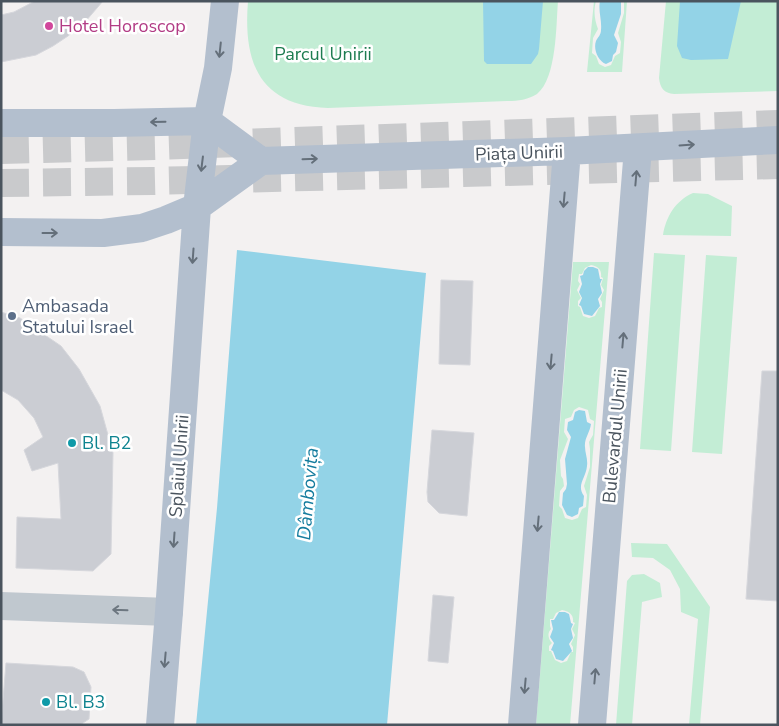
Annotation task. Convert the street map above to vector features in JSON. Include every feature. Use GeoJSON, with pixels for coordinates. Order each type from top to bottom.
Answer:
{"type":"FeatureCollection","features":[{"type":"Feature","properties":{"kind":"main road"},"geometry":{"type":"LineString","coordinates":[[197,207],[207,121],[218,68],[225,1]]}},
{"type":"Feature","properties":{"kind":"main road"},"geometry":{"type":"LineString","coordinates":[[1,123],[207,121],[261,161],[197,207],[142,228],[103,233],[1,232]]}},
{"type":"Feature","properties":{"kind":"main road","name":"Piața Unirii"},"geometry":{"type":"LineString","coordinates":[[261,161],[567,151],[778,140]]}},
{"type":"Feature","properties":{"kind":"main road","name":"Bulevardul Unirii"},"geometry":{"type":"LineString","coordinates":[[592,725],[638,148]]}},
{"type":"Feature","properties":{"kind":"main road"},"geometry":{"type":"LineString","coordinates":[[522,725],[567,151]]}},
{"type":"Feature","properties":{"kind":"main road","name":"Splaiul Unirii"},"geometry":{"type":"LineString","coordinates":[[160,725],[197,207]]}},
{"type":"Feature","properties":{"kind":"street"},"geometry":{"type":"LineString","coordinates":[[1,606],[169,612]]}},
{"type":"Feature","properties":{"kind":"green space","name":"Parcul Unirii"},"geometry":{"type":"Polygon","coordinates":[[[248,1],[558,1],[552,64],[544,86],[537,94],[522,100],[328,108],[305,105],[286,99],[271,89],[260,77],[253,61],[249,43],[247,23],[248,1]]]}},
{"type":"Feature","properties":{"kind":"green space"},"geometry":{"type":"Polygon","coordinates":[[[594,1],[596,1],[595,16],[598,29],[593,38],[592,53],[596,56],[599,64],[605,67],[611,65],[615,56],[620,53],[621,42],[618,33],[624,13],[624,1],[627,1],[622,72],[587,72],[594,1]]]}},
{"type":"Feature","properties":{"kind":"green space"},"geometry":{"type":"Polygon","coordinates":[[[666,1],[778,1],[778,91],[674,94],[665,91],[660,85],[659,78],[666,1]]]}},
{"type":"Feature","properties":{"kind":"green space"},"geometry":{"type":"Polygon","coordinates":[[[693,193],[708,194],[732,206],[731,236],[663,235],[666,222],[672,210],[681,200],[693,193]]]}},
{"type":"Feature","properties":{"kind":"green space"},"geometry":{"type":"Polygon","coordinates":[[[654,253],[685,255],[671,451],[640,449],[654,253]]]}},
{"type":"Feature","properties":{"kind":"green space"},"geometry":{"type":"Polygon","coordinates":[[[706,255],[737,257],[722,454],[692,452],[706,255]]]}},
{"type":"Feature","properties":{"kind":"green space"},"geometry":{"type":"Polygon","coordinates":[[[573,262],[609,262],[570,725],[536,725],[573,262]],[[591,265],[585,268],[582,274],[579,274],[578,281],[580,284],[577,290],[581,298],[578,301],[578,306],[583,316],[589,318],[595,316],[599,308],[602,307],[600,299],[604,290],[601,285],[603,278],[601,277],[600,270],[598,267],[591,265]],[[579,407],[574,410],[571,417],[565,419],[564,432],[568,439],[560,460],[564,486],[560,491],[559,506],[565,518],[572,520],[578,518],[582,509],[586,507],[587,495],[584,486],[590,467],[589,442],[593,435],[594,421],[590,419],[588,410],[579,407]],[[562,610],[556,613],[553,619],[550,619],[551,629],[548,636],[552,643],[549,646],[549,651],[551,651],[555,660],[561,663],[567,661],[571,652],[573,652],[571,644],[575,635],[572,629],[575,623],[573,622],[572,615],[567,611],[562,610]]]}},
{"type":"Feature","properties":{"kind":"green space"},"geometry":{"type":"Polygon","coordinates":[[[631,543],[667,544],[710,607],[700,725],[689,725],[698,619],[681,612],[680,589],[670,570],[653,558],[632,557],[631,543]]]}},
{"type":"Feature","properties":{"kind":"green space"},"geometry":{"type":"Polygon","coordinates":[[[644,574],[660,583],[662,597],[642,602],[632,725],[616,725],[627,581],[632,575],[644,574]]]}},
{"type":"Feature","properties":{"kind":"water"},"geometry":{"type":"Polygon","coordinates":[[[483,1],[543,1],[539,49],[531,64],[487,64],[484,61],[483,1]]]}},
{"type":"Feature","properties":{"kind":"water"},"geometry":{"type":"Polygon","coordinates":[[[600,1],[621,2],[621,14],[614,35],[618,43],[616,52],[613,55],[612,61],[606,64],[599,58],[595,48],[596,41],[601,32],[600,1]]]}},
{"type":"Feature","properties":{"kind":"water"},"geometry":{"type":"Polygon","coordinates":[[[680,1],[741,1],[728,59],[691,60],[682,58],[677,46],[680,1]]]}},
{"type":"Feature","properties":{"kind":"water","name":"Dâmbovița"},"geometry":{"type":"Polygon","coordinates":[[[237,250],[426,273],[387,725],[196,725],[217,508],[237,250]]]}},
{"type":"Feature","properties":{"kind":"water"},"geometry":{"type":"Polygon","coordinates":[[[588,267],[598,269],[600,279],[602,279],[600,284],[602,293],[598,299],[600,306],[592,316],[584,314],[579,305],[582,298],[579,292],[582,284],[580,276],[583,275],[588,267]]]}},
{"type":"Feature","properties":{"kind":"water"},"geometry":{"type":"Polygon","coordinates":[[[579,410],[585,411],[587,422],[591,424],[585,444],[587,463],[581,485],[584,496],[583,506],[579,508],[578,514],[572,517],[567,515],[562,505],[563,493],[567,484],[565,459],[571,437],[567,430],[568,422],[573,420],[575,412],[579,410]]]}},
{"type":"Feature","properties":{"kind":"water"},"geometry":{"type":"Polygon","coordinates":[[[559,612],[569,614],[573,624],[571,629],[573,638],[569,644],[572,651],[563,661],[556,659],[551,650],[554,643],[550,637],[553,629],[551,620],[554,620],[559,612]]]}},
{"type":"Feature","properties":{"kind":"building"},"geometry":{"type":"Polygon","coordinates":[[[35,1],[103,1],[85,22],[53,46],[36,55],[1,62],[1,15],[14,12],[35,1]]]}},
{"type":"Feature","properties":{"kind":"building"},"geometry":{"type":"Polygon","coordinates":[[[441,280],[473,281],[470,365],[439,364],[441,280]]]}},
{"type":"Feature","properties":{"kind":"building","name":"Bl. B2"},"geometry":{"type":"Polygon","coordinates":[[[1,312],[20,318],[61,346],[79,369],[100,406],[113,453],[111,554],[93,571],[16,568],[17,517],[61,519],[58,463],[32,471],[24,450],[43,437],[34,418],[18,400],[1,390],[1,312]]]}},
{"type":"Feature","properties":{"kind":"building"},"geometry":{"type":"Polygon","coordinates":[[[762,371],[778,371],[778,601],[746,599],[762,371]]]}},
{"type":"Feature","properties":{"kind":"building"},"geometry":{"type":"Polygon","coordinates":[[[432,430],[474,433],[467,516],[439,513],[428,502],[427,492],[432,430]]]}},
{"type":"Feature","properties":{"kind":"building"},"geometry":{"type":"Polygon","coordinates":[[[433,595],[454,597],[448,663],[428,661],[433,595]]]}},
{"type":"Feature","properties":{"kind":"building","name":"Bl. B3"},"geometry":{"type":"Polygon","coordinates":[[[6,663],[73,667],[84,672],[91,687],[89,719],[80,725],[1,725],[6,663]]]}},
{"type":"Feature","properties":{"kind":"tunnel"},"geometry":{"type":"LineString","coordinates":[[1,150],[778,124]]}},
{"type":"Feature","properties":{"kind":"tunnel"},"geometry":{"type":"LineString","coordinates":[[1,183],[153,181],[778,165]]}},
{"type":"Feature","properties":{"kind":"place","name":"Hotel Horoscop"},"geometry":{"type":"Point","coordinates":[49,26]}},
{"type":"Feature","properties":{"kind":"place","name":"Ambasada Statului Israel"},"geometry":{"type":"Point","coordinates":[12,316]}},
{"type":"Feature","properties":{"kind":"place","name":"Bl. B2"},"geometry":{"type":"Point","coordinates":[72,443]}},
{"type":"Feature","properties":{"kind":"place","name":"Bl. B3"},"geometry":{"type":"Point","coordinates":[46,702]}}]}
